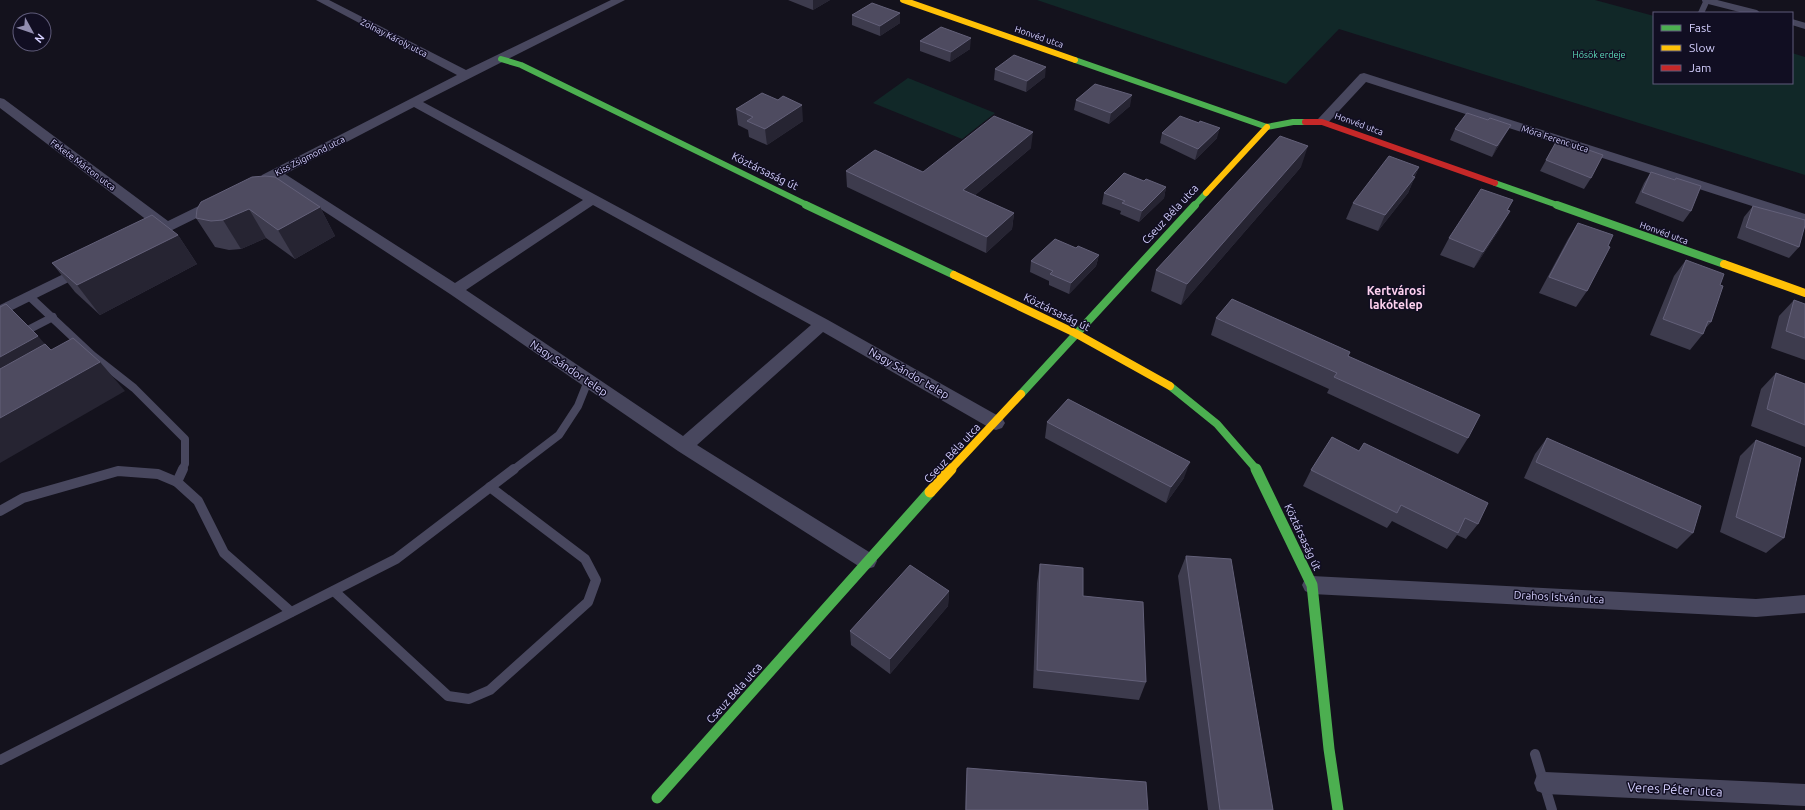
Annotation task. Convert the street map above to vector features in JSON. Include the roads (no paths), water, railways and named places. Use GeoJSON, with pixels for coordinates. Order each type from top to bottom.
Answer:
{"type":"FeatureCollection","features":[{"type":"Feature","properties":{"kind":"street","name":"Zolnay Károly utca"},"geometry":{"type":"LineString","coordinates":[[321,0],[466,75]]}},
{"type":"Feature","properties":{"kind":"street","name":"Kiss Zsigmond utca"},"geometry":{"type":"LineString","coordinates":[[255,184],[466,75],[620,0]]}},
{"type":"Feature","properties":{"kind":"street","name":"Honvéd utca"},"geometry":{"type":"LineString","coordinates":[[903,0],[1267,127],[1293,122],[1322,122],[1805,293]]}},
{"type":"Feature","properties":{"kind":"street","name":"Köztársaság út"},"geometry":{"type":"LineString","coordinates":[[501,59],[521,65],[757,181],[1075,333],[1169,385],[1217,424],[1255,467],[1312,585],[1328,749],[1338,810]]}},
{"type":"Feature","properties":{"kind":"street","name":"Móra Ferenc utca"},"geometry":{"type":"LineString","coordinates":[[1322,122],[1364,77],[1805,219]]}},
{"type":"Feature","properties":{"kind":"street","name":"Fekete Márton utca"},"geometry":{"type":"LineString","coordinates":[[0,102],[166,227]]}},
{"type":"Feature","properties":{"kind":"street","name":"Nagy Sándor telep"},"geometry":{"type":"LineString","coordinates":[[414,102],[822,324],[996,423]]}},
{"type":"Feature","properties":{"kind":"street","name":"Cseuz Béla utca"},"geometry":{"type":"LineString","coordinates":[[656,798],[867,561],[996,423],[1075,333],[1267,127]]}},
{"type":"Feature","properties":{"kind":"street","name":"Nagy Sándor telep"},"geometry":{"type":"LineString","coordinates":[[276,174],[455,290],[684,446],[867,561]]}},
{"type":"Feature","properties":{"kind":"street"},"geometry":{"type":"LineString","coordinates":[[132,244],[228,197]]}},
{"type":"Feature","properties":{"kind":"street"},"geometry":{"type":"LineString","coordinates":[[455,290],[593,199]]}},
{"type":"Feature","properties":{"kind":"street"},"geometry":{"type":"LineString","coordinates":[[0,311],[98,262]]}},
{"type":"Feature","properties":{"kind":"street"},"geometry":{"type":"LineString","coordinates":[[684,446],[822,324]]}},
{"type":"Feature","properties":{"kind":"street","name":"Drahos István utca"},"geometry":{"type":"LineString","coordinates":[[1312,585],[1756,608],[1805,604]]}},
{"type":"Feature","properties":{"kind":"street","name":"Veres Péter utca"},"geometry":{"type":"LineString","coordinates":[[1545,783],[1805,795]]}},
{"type":"Feature","properties":{"kind":"lane"},"geometry":{"type":"LineString","coordinates":[[1701,12],[1706,0],[1752,12]]}},
{"type":"Feature","properties":{"kind":"lane"},"geometry":{"type":"LineString","coordinates":[[1793,22],[1805,26]]}},
{"type":"Feature","properties":{"kind":"lane"},"geometry":{"type":"LineString","coordinates":[[29,296],[53,317],[89,357],[134,388],[185,439],[185,464],[177,482]]}},
{"type":"Feature","properties":{"kind":"lane"},"geometry":{"type":"LineString","coordinates":[[13,338],[53,317]]}},
{"type":"Feature","properties":{"kind":"lane"},"geometry":{"type":"LineString","coordinates":[[0,760],[396,559],[559,435],[578,406],[588,381]]}},
{"type":"Feature","properties":{"kind":"lane"},"geometry":{"type":"LineString","coordinates":[[0,511],[23,498],[71,483],[118,472],[158,474],[177,482],[198,501],[224,553],[291,612]]}},
{"type":"Feature","properties":{"kind":"lane"},"geometry":{"type":"LineString","coordinates":[[334,591],[448,696],[469,699],[490,690],[588,602],[596,580],[585,559],[490,487]]}},
{"type":"Feature","properties":{"kind":"lane"},"geometry":{"type":"LineString","coordinates":[[1535,754],[1552,810]]}},
{"type":"Feature","properties":{"kind":"district","name":"Kertvárosi lakótelep"},"geometry":{"type":"Point","coordinates":[1396,298]}},
{"type":"Feature","properties":{"kind":"park label","name":"Hősök erdeje"},"geometry":{"type":"Point","coordinates":[1599,55]}}]}
